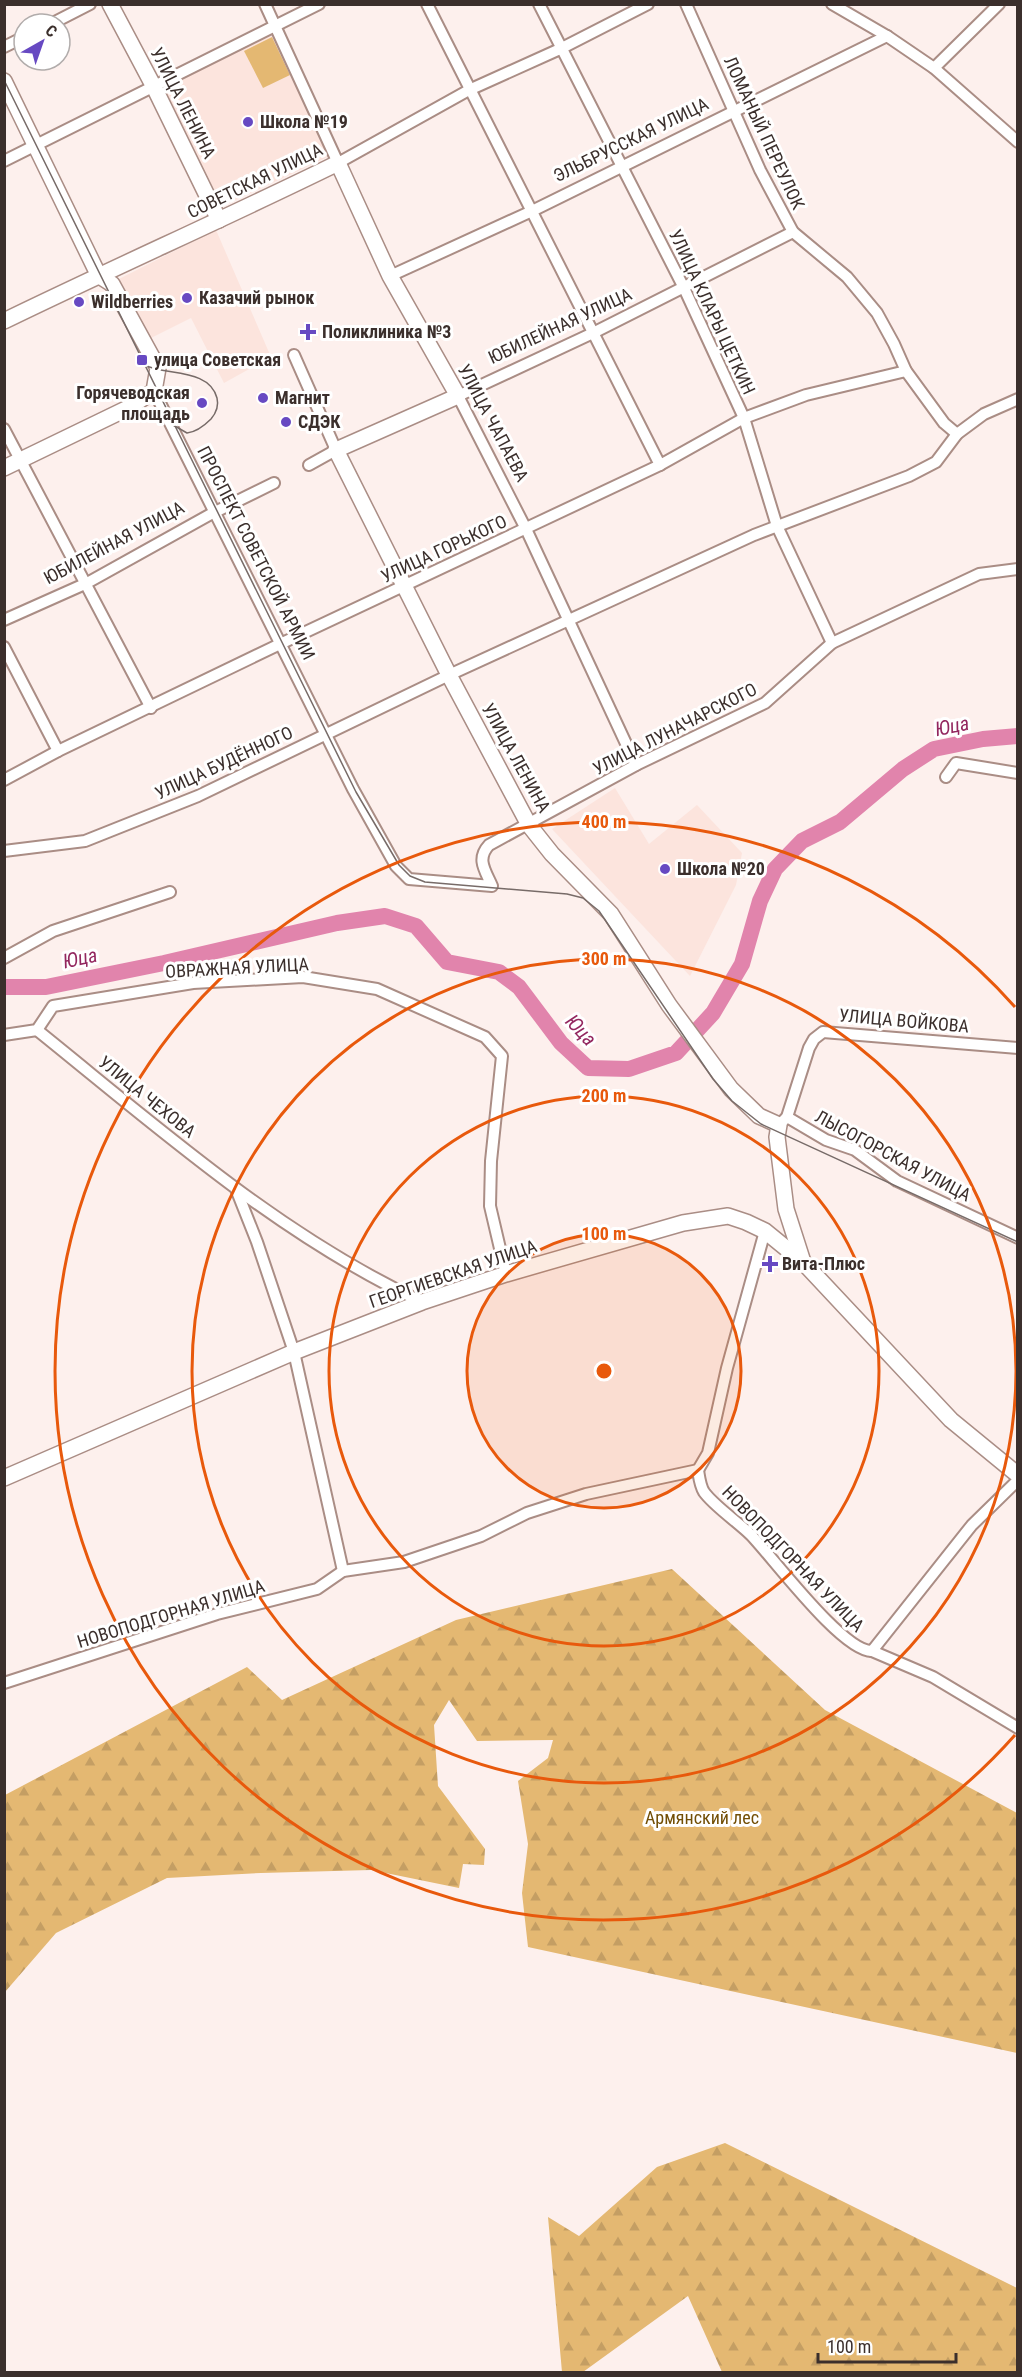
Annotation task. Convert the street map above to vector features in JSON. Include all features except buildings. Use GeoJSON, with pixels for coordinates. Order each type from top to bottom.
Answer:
{"type":"FeatureCollection","features":[{"type":"Feature","properties":{"kind":"main road","name":"УЛИЦА ЛЕНИНА"},"geometry":{"type":"LineString","coordinates":[[110,4],[154,87],[219,220]]}},
{"type":"Feature","properties":{"kind":"main road","name":"ПРОСПЕКТ СОВЕТСКОЙ АРМИИ"},"geometry":{"type":"LineString","coordinates":[[4,81],[99,275],[112,284],[158,368],[154,391]]}},
{"type":"Feature","properties":{"kind":"main road","name":"СОВЕТСКАЯ УЛИЦА"},"geometry":{"type":"LineString","coordinates":[[4,321],[338,163]]}},
{"type":"Feature","properties":{"kind":"main road","name":"УЛИЦА ЧАПАЕВА"},"geometry":{"type":"LineString","coordinates":[[338,163],[390,276],[458,396]]}},
{"type":"Feature","properties":{"kind":"main road"},"geometry":{"type":"LineString","coordinates":[[4,468],[128,408],[154,391]]}},
{"type":"Feature","properties":{"kind":"main road","name":"ЮБИЛЕЙНАЯ УЛИЦА"},"geometry":{"type":"LineString","coordinates":[[336,450],[458,396]]}},
{"type":"Feature","properties":{"kind":"main road","name":"УЛИЦА ЛЕНИНА"},"geometry":{"type":"LineString","coordinates":[[336,450],[449,675],[529,825],[552,854],[611,914],[669,1005],[708,1061],[731,1089],[759,1116],[783,1121]]}},
{"type":"Feature","properties":{"kind":"main road"},"geometry":{"type":"LineString","coordinates":[[783,1121],[777,1137],[786,1209],[803,1262]]}},
{"type":"Feature","properties":{"kind":"main road"},"geometry":{"type":"LineString","coordinates":[[765,1232],[777,1223],[786,1209]]}},
{"type":"Feature","properties":{"kind":"main road","name":"ГЕОРГИЕВСКАЯ УЛИЦА"},"geometry":{"type":"LineString","coordinates":[[4,1478],[294,1352],[422,1302],[506,1274],[683,1223],[714,1217],[735,1218],[765,1232],[803,1262],[951,1420],[1017,1477]]}},
{"type":"Feature","properties":{"kind":"street"},"geometry":{"type":"LineString","coordinates":[[72,13],[90,4]]}},
{"type":"Feature","properties":{"kind":"street","name":"УЛИЦА ЧАПАЕВА"},"geometry":{"type":"LineString","coordinates":[[265,4],[338,163]]}},
{"type":"Feature","properties":{"kind":"street"},"geometry":{"type":"LineString","coordinates":[[4,160],[319,4]]}},
{"type":"Feature","properties":{"kind":"street"},"geometry":{"type":"LineString","coordinates":[[427,4],[660,465]]}},
{"type":"Feature","properties":{"kind":"street","name":"УЛИЦА КЛАРЫ ЦЕТКИН"},"geometry":{"type":"LineString","coordinates":[[539,4],[684,288],[744,418],[777,526],[832,643]]}},
{"type":"Feature","properties":{"kind":"street","name":"СОВЕТСКАЯ УЛИЦА"},"geometry":{"type":"LineString","coordinates":[[338,163],[469,90],[560,49],[648,4]]}},
{"type":"Feature","properties":{"kind":"street","name":"ЛОМАНЫЙ ПЕРЕУЛОК"},"geometry":{"type":"LineString","coordinates":[[686,4],[760,170],[793,232],[847,277],[877,313],[906,371],[944,423],[957,434]]}},
{"type":"Feature","properties":{"kind":"street"},"geometry":{"type":"LineString","coordinates":[[832,4],[934,68],[1017,142]]}},
{"type":"Feature","properties":{"kind":"street"},"geometry":{"type":"LineString","coordinates":[[934,68],[999,4]]}},
{"type":"Feature","properties":{"kind":"street","name":"ЭЛЬБРУССКАЯ УЛИЦА"},"geometry":{"type":"LineString","coordinates":[[390,276],[532,211],[886,36]]}},
{"type":"Feature","properties":{"kind":"street","name":"ЮБИЛЕЙНАЯ УЛИЦА"},"geometry":{"type":"LineString","coordinates":[[458,396],[593,333],[793,232]]}},
{"type":"Feature","properties":{"kind":"street","name":"УЛИЦА ЛЕНИНА"},"geometry":{"type":"LineString","coordinates":[[294,355],[336,450]]}},
{"type":"Feature","properties":{"kind":"street","name":"УЛИЦА ГОРЬКОГО"},"geometry":{"type":"LineString","coordinates":[[4,780],[280,644],[660,465],[744,418],[806,395],[906,371]]}},
{"type":"Feature","properties":{"kind":"street","name":"ПРОСПЕКТ СОВЕТСКОЙ АРМИИ"},"geometry":{"type":"LineString","coordinates":[[154,391],[353,789],[396,866],[410,879]]}},
{"type":"Feature","properties":{"kind":"street","name":"УЛИЦА ЧАПАЕВА"},"geometry":{"type":"LineString","coordinates":[[458,396],[570,620],[636,765]]}},
{"type":"Feature","properties":{"kind":"street","name":"УЛИЦА БУДЁННОГО"},"geometry":{"type":"LineString","coordinates":[[4,851],[85,841],[198,796],[449,675],[754,535],[909,476],[936,462],[957,434],[984,414],[1017,399]]}},
{"type":"Feature","properties":{"kind":"street"},"geometry":{"type":"LineString","coordinates":[[4,429],[151,708]]}},
{"type":"Feature","properties":{"kind":"street","name":"ЮБИЛЕЙНАЯ УЛИЦА"},"geometry":{"type":"LineString","coordinates":[[309,465],[336,450]]}},
{"type":"Feature","properties":{"kind":"street","name":"ЮБИЛЕЙНАЯ УЛИЦА"},"geometry":{"type":"LineString","coordinates":[[4,620],[87,583],[214,513],[274,483]]}},
{"type":"Feature","properties":{"kind":"street","name":"УЛИЦА ЛУНАЧАРСКОГО"},"geometry":{"type":"LineString","coordinates":[[410,879],[492,886],[482,863],[483,852],[489,845],[636,765],[765,703],[832,643],[979,574],[1017,569]]}},
{"type":"Feature","properties":{"kind":"street"},"geometry":{"type":"LineString","coordinates":[[4,647],[58,752]]}},
{"type":"Feature","properties":{"kind":"street"},"geometry":{"type":"LineString","coordinates":[[946,777],[956,763],[1017,773]]}},
{"type":"Feature","properties":{"kind":"street"},"geometry":{"type":"LineString","coordinates":[[4,958],[53,932],[170,892]]}},
{"type":"Feature","properties":{"kind":"street","name":"ОВРАЖНАЯ УЛИЦА"},"geometry":{"type":"LineString","coordinates":[[37,1030],[53,1006],[193,983],[303,977],[377,989],[485,1037],[501,1056],[491,1161],[490,1206],[506,1274]]}},
{"type":"Feature","properties":{"kind":"street"},"geometry":{"type":"LineString","coordinates":[[4,1035],[37,1030]]}},
{"type":"Feature","properties":{"kind":"street","name":"УЛИЦА ЧЕХОВА"},"geometry":{"type":"LineString","coordinates":[[37,1030],[236,1189],[338,1259],[422,1302]]}},
{"type":"Feature","properties":{"kind":"street","name":"УЛИЦА ВОЙКОВА"},"geometry":{"type":"LineString","coordinates":[[783,1121],[808,1048],[823,1032],[1017,1048]]}},
{"type":"Feature","properties":{"kind":"street","name":"ЛЫСОГОРСКАЯ УЛИЦА"},"geometry":{"type":"LineString","coordinates":[[783,1121],[855,1150],[897,1181],[1017,1238]]}},
{"type":"Feature","properties":{"kind":"street","name":"УЛИЦА ЧЕХОВА"},"geometry":{"type":"LineString","coordinates":[[236,1189],[257,1242],[294,1352]]}},
{"type":"Feature","properties":{"kind":"street"},"geometry":{"type":"LineString","coordinates":[[698,1470],[708,1453],[726,1368],[765,1232]]}},
{"type":"Feature","properties":{"kind":"street"},"geometry":{"type":"LineString","coordinates":[[294,1352],[344,1572]]}},
{"type":"Feature","properties":{"kind":"street","name":"НОВОПОДГОРНАЯ УЛИЦА"},"geometry":{"type":"LineString","coordinates":[[4,1683],[217,1614],[317,1589],[344,1572],[404,1562],[482,1536],[527,1513],[586,1494],[698,1470],[703,1491],[751,1535],[822,1615],[853,1645],[864,1652],[872,1652],[933,1677],[1017,1728]]}},
{"type":"Feature","properties":{"kind":"street"},"geometry":{"type":"LineString","coordinates":[[872,1652],[972,1525],[1017,1477]]}},
{"type":"Feature","properties":{"kind":"shaded area","name":"Школа №19"},"geometry":{"type":"Polygon","coordinates":[[[275,29],[332,155],[223,206],[161,89],[275,29]]]}},
{"type":"Feature","properties":{"kind":"shaded area","name":"Казачий рынок"},"geometry":{"type":"Polygon","coordinates":[[[216,230],[271,357],[224,383],[191,318],[149,339],[119,279],[216,230]]]}},
{"type":"Feature","properties":{"kind":"shaded area","name":"Школа №20"},"geometry":{"type":"Polygon","coordinates":[[[615,788],[649,844],[697,805],[742,853],[736,885],[690,976],[552,829],[615,788]]]}},
{"type":"Feature","properties":{"kind":"green space"},"geometry":{"type":"Polygon","coordinates":[[[272,37],[290,75],[263,88],[244,51],[272,37]]]}},
{"type":"Feature","properties":{"kind":"green space","name":"Армянский лес"},"geometry":{"type":"Polygon","coordinates":[[[672,1569],[825,1710],[1017,1813],[1017,2053],[528,1947],[522,1893],[528,1844],[518,1781],[548,1758],[553,1740],[477,1741],[449,1700],[434,1725],[438,1786],[485,1849],[484,1865],[463,1864],[459,1888],[371,1870],[167,1878],[56,1933],[5,1992],[5,1795],[247,1667],[282,1700],[456,1620],[672,1569]]]}},
{"type":"Feature","properties":{"kind":"green space"},"geometry":{"type":"Polygon","coordinates":[[[725,2143],[1017,2288],[1017,2372],[722,2372],[688,2296],[583,2372],[562,2372],[548,2217],[579,2236],[657,2167],[725,2143]]]}},
{"type":"Feature","properties":{"kind":"waterway","name":"Юца"},"geometry":{"type":"LineString","coordinates":[[4,987],[46,987],[164,963],[337,923],[385,916],[416,926],[447,962],[499,972],[519,987],[561,1043],[588,1068],[629,1069],[676,1053],[713,1013],[742,964],[760,901],[775,869],[802,841],[840,822],[903,769],[934,749],[983,739],[1018,736]]}},
{"type":"Feature","properties":{"kind":"tram line"},"geometry":{"type":"LineString","coordinates":[[4,80],[356,792],[399,865],[410,876],[425,882],[567,894],[583,898],[599,911],[713,1079],[732,1101],[761,1124],[1018,1242]]}},
{"type":"Feature","properties":{"kind":"tram line"},"geometry":{"type":"LineString","coordinates":[[144,365],[196,377],[212,388],[217,398],[214,414],[197,430],[187,433],[173,425]]}},
{"type":"Feature","properties":{"kind":"place","name":"Школа №19"},"geometry":{"type":"Point","coordinates":[248,122]}},
{"type":"Feature","properties":{"kind":"place","name":"Казачий рынок"},"geometry":{"type":"Point","coordinates":[187,298]}},
{"type":"Feature","properties":{"kind":"place","name":"Wildberries"},"geometry":{"type":"Point","coordinates":[79,302]}},
{"type":"Feature","properties":{"kind":"place","name":"Поликлиника №3"},"geometry":{"type":"Point","coordinates":[308,332]}},
{"type":"Feature","properties":{"kind":"place","name":"улица Советская"},"geometry":{"type":"Point","coordinates":[142,360]}},
{"type":"Feature","properties":{"kind":"place","name":"Магнит"},"geometry":{"type":"Point","coordinates":[263,398]}},
{"type":"Feature","properties":{"kind":"place","name":"Горячеводская площадь"},"geometry":{"type":"Point","coordinates":[202,403]}},
{"type":"Feature","properties":{"kind":"place","name":"СДЭК"},"geometry":{"type":"Point","coordinates":[286,422]}},
{"type":"Feature","properties":{"kind":"place","name":"Школа №20"},"geometry":{"type":"Point","coordinates":[665,869]}},
{"type":"Feature","properties":{"kind":"place","name":"Вита-Плюс"},"geometry":{"type":"Point","coordinates":[770,1264]}}]}
